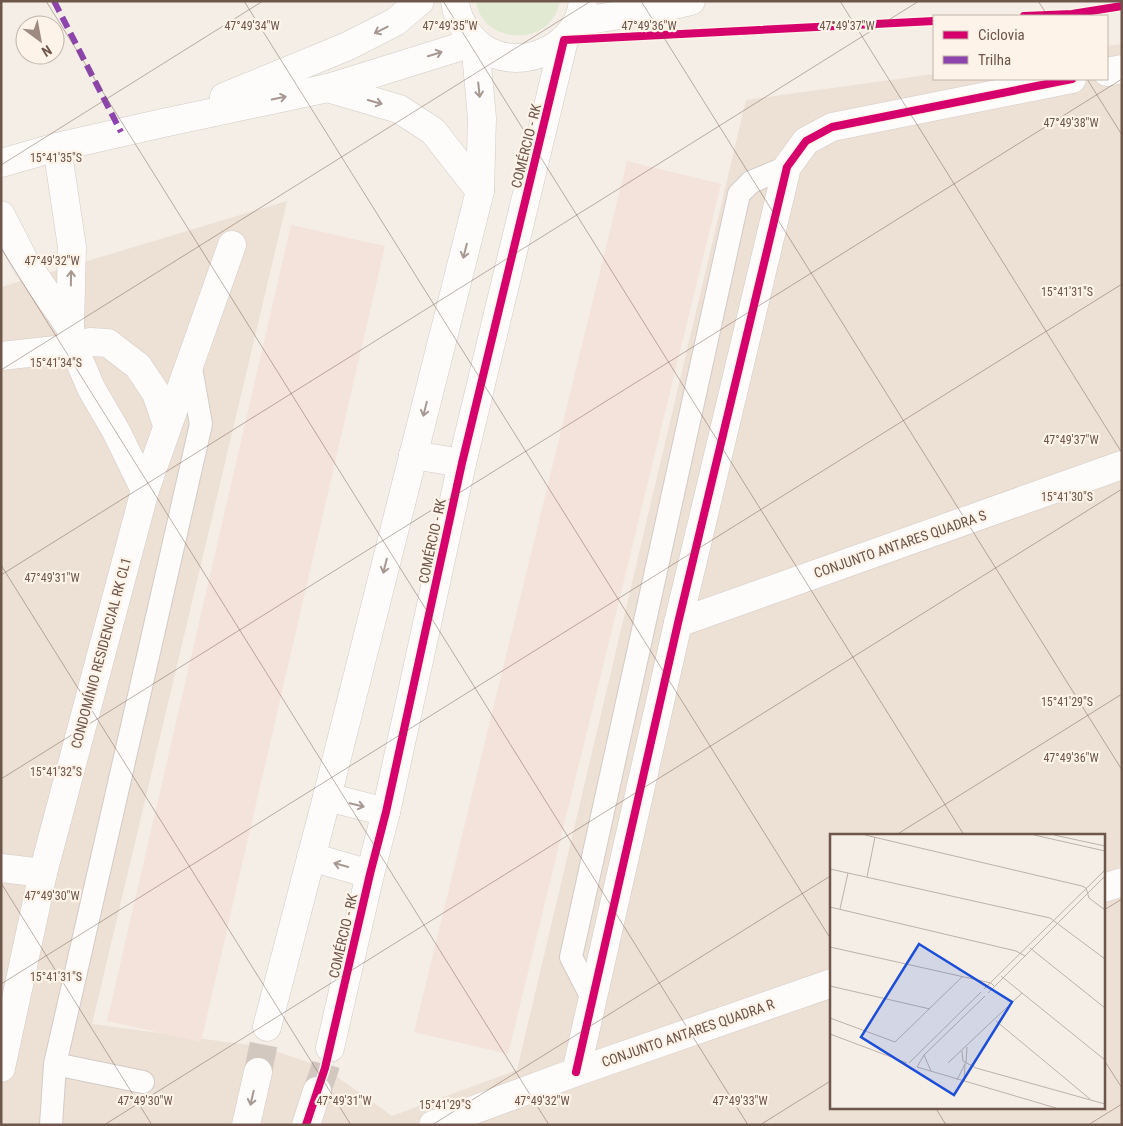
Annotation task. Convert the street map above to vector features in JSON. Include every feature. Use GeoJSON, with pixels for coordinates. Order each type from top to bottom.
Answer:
{"type":"FeatureCollection","features":[{"type":"Feature","properties":{"kind":"street"},"geometry":{"type":"LineString","coordinates":[[163,122],[348,46],[395,22],[420,1]]}},
{"type":"Feature","properties":{"kind":"street"},"geometry":{"type":"LineString","coordinates":[[455,1],[455,8],[462,26],[475,42],[492,53],[510,58],[530,58],[548,52],[575,21],[662,8],[691,1]]}},
{"type":"Feature","properties":{"kind":"street","name":"COMÉRCIO - RK"},"geometry":{"type":"LineString","coordinates":[[330,1048],[386,812],[462,463],[575,21]]}},
{"type":"Feature","properties":{"kind":"street"},"geometry":{"type":"LineString","coordinates":[[1,163],[57,147],[163,122],[328,88],[475,42]]}},
{"type":"Feature","properties":{"kind":"street"},"geometry":{"type":"LineString","coordinates":[[267,1027],[480,191],[482,118],[475,42]]}},
{"type":"Feature","properties":{"kind":"street"},"geometry":{"type":"LineString","coordinates":[[1108,72],[1122,69]]}},
{"type":"Feature","properties":{"kind":"street"},"geometry":{"type":"LineString","coordinates":[[576,1072],[678,623],[787,167],[806,141],[832,127],[1067,80]]}},
{"type":"Feature","properties":{"kind":"street"},"geometry":{"type":"LineString","coordinates":[[328,88],[399,109],[433,131],[480,191]]}},
{"type":"Feature","properties":{"kind":"street"},"geometry":{"type":"LineString","coordinates":[[57,147],[72,247],[72,337]]}},
{"type":"Feature","properties":{"kind":"street"},"geometry":{"type":"LineString","coordinates":[[1,215],[25,262],[72,337],[91,388],[116,432],[145,490]]}},
{"type":"Feature","properties":{"kind":"street","name":"CONDOMÍNIO RESIDENCIAL RK CL1"},"geometry":{"type":"LineString","coordinates":[[1,1068],[42,873],[145,490],[232,245]]}},
{"type":"Feature","properties":{"kind":"street"},"geometry":{"type":"LineString","coordinates":[[1,356],[72,337],[90,342],[108,343],[138,366],[156,392],[168,425]]}},
{"type":"Feature","properties":{"kind":"street"},"geometry":{"type":"LineString","coordinates":[[413,455],[462,463]]}},
{"type":"Feature","properties":{"kind":"street","name":"CONJUNTO ANTARES QUADRA S"},"geometry":{"type":"LineString","coordinates":[[678,623],[1122,465]]}},
{"type":"Feature","properties":{"kind":"street"},"geometry":{"type":"LineString","coordinates":[[327,797],[386,812]]}},
{"type":"Feature","properties":{"kind":"street"},"geometry":{"type":"LineString","coordinates":[[311,856],[370,874]]}},
{"type":"Feature","properties":{"kind":"street"},"geometry":{"type":"LineString","coordinates":[[1,868],[42,873]]}},
{"type":"Feature","properties":{"kind":"street"},"geometry":{"type":"LineString","coordinates":[[1106,887],[1122,882]]}},
{"type":"Feature","properties":{"kind":"street","name":"CONJUNTO ANTARES QUADRA R"},"geometry":{"type":"LineString","coordinates":[[433,1125],[576,1072],[830,984]]}},
{"type":"Feature","properties":{"kind":"street"},"geometry":{"type":"LineString","coordinates":[[246,1125],[258,1072]]}},
{"type":"Feature","properties":{"kind":"street"},"geometry":{"type":"LineString","coordinates":[[306,1125],[317,1092]]}},
{"type":"Feature","properties":{"kind":"lane"},"geometry":{"type":"LineString","coordinates":[[593,1000],[571,957],[739,194],[752,182],[787,167]]}},
{"type":"Feature","properties":{"kind":"lane"},"geometry":{"type":"LineString","coordinates":[[51,1125],[55,1064],[201,424],[190,362]]}},
{"type":"Feature","properties":{"kind":"lane"},"geometry":{"type":"LineString","coordinates":[[55,1064],[143,1082]]}},
{"type":"Feature","properties":{"kind":"shaded area"},"geometry":{"type":"Polygon","coordinates":[[[1122,44],[1122,1125],[1,1125],[1,287],[287,201],[92,1024],[263,1047],[325,1068],[392,1116],[517,1070],[746,100],[933,74],[933,80],[1108,80],[1108,46],[1122,44]]]}},
{"type":"Feature","properties":{"kind":"shaded area"},"geometry":{"type":"Polygon","coordinates":[[[627,161],[721,184],[508,1054],[414,1032],[627,161]]]}},
{"type":"Feature","properties":{"kind":"shaded area"},"geometry":{"type":"Polygon","coordinates":[[[291,225],[385,246],[201,1042],[107,1021],[291,225]]]}},
{"type":"Feature","properties":{"kind":"green space"},"geometry":{"type":"Polygon","coordinates":[[[476,1],[560,1],[554,17],[541,30],[518,36],[495,30],[486,23],[479,13],[476,1]]]}},
{"type":"Feature","properties":{"kind":"tunnel"},"geometry":{"type":"LineString","coordinates":[[258,1072],[267,1027]]}},
{"type":"Feature","properties":{"kind":"tunnel"},"geometry":{"type":"LineString","coordinates":[[317,1091],[330,1048]]}},
{"type":"Feature","properties":{"kind":"marked path"},"geometry":{"type":"LineString","coordinates":[[54,1],[121,132]]}},
{"type":"Feature","properties":{"kind":"cycle path"},"geometry":{"type":"LineString","coordinates":[[1048,15],[1072,14],[1122,6]]}},
{"type":"Feature","properties":{"kind":"cycle path"},"geometry":{"type":"LineString","coordinates":[[306,1125],[325,1068],[386,812],[462,463],[564,40],[933,21]]}},
{"type":"Feature","properties":{"kind":"cycle path"},"geometry":{"type":"LineString","coordinates":[[576,1072],[678,623],[787,167],[806,141],[832,127],[1067,80]]}}]}
